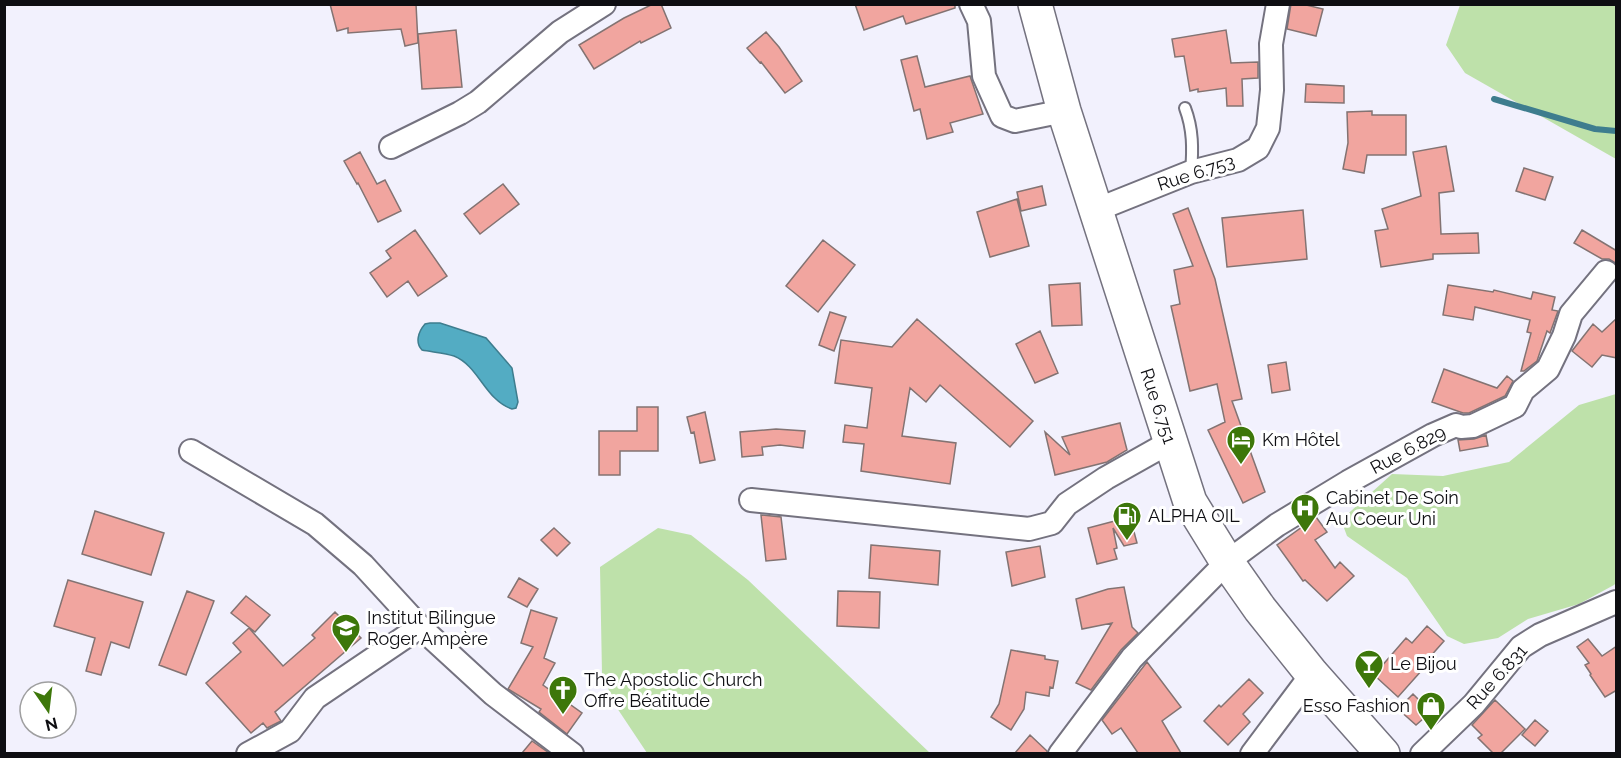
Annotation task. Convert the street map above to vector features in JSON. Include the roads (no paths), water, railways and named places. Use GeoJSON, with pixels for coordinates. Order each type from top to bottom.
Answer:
{"type":"FeatureCollection","features":[{"type":"Feature","properties":{"kind":"main road","name":"Rue 6.751"},"geometry":{"type":"LineString","coordinates":[[1035,4],[1064,111],[1190,501],[1227,562],[1260,609],[1374,748]]}},
{"type":"Feature","properties":{"kind":"street"},"geometry":{"type":"LineString","coordinates":[[391,147],[450,119],[478,102],[560,32],[604,4]]}},
{"type":"Feature","properties":{"kind":"street"},"geometry":{"type":"LineString","coordinates":[[971,4],[979,21],[984,76],[1002,116],[1015,121],[1064,111]]}},
{"type":"Feature","properties":{"kind":"street","name":"Rue 6.753"},"geometry":{"type":"LineString","coordinates":[[1096,210],[1191,172],[1238,160],[1258,148],[1268,128],[1272,90],[1271,44],[1278,4]]}},
{"type":"Feature","properties":{"kind":"street","name":"Rue 6.829"},"geometry":{"type":"LineString","coordinates":[[1060,753],[1132,658],[1227,562],[1247,546],[1308,506],[1416,444],[1456,425],[1461,428],[1473,426],[1515,406],[1523,390],[1548,369],[1564,336],[1571,314],[1606,272]]}},
{"type":"Feature","properties":{"kind":"street"},"geometry":{"type":"LineString","coordinates":[[751,500],[1029,529],[1052,523],[1066,504],[1106,478],[1170,442]]}},
{"type":"Feature","properties":{"kind":"street"},"geometry":{"type":"LineString","coordinates":[[191,451],[315,524],[363,565],[420,627],[493,694],[572,753]]}},
{"type":"Feature","properties":{"kind":"street","name":"Rue 6.831"},"geometry":{"type":"LineString","coordinates":[[1422,753],[1474,704],[1521,646],[1540,635],[1617,602]]}},
{"type":"Feature","properties":{"kind":"street"},"geometry":{"type":"LineString","coordinates":[[248,753],[290,731],[315,698],[420,627]]}},
{"type":"Feature","properties":{"kind":"street"},"geometry":{"type":"LineString","coordinates":[[1252,753],[1312,674]]}},
{"type":"Feature","properties":{"kind":"lane"},"geometry":{"type":"LineString","coordinates":[[1185,108],[1191,122],[1193,137],[1191,172]]}},
{"type":"Feature","properties":{"kind":"water"},"geometry":{"type":"Polygon","coordinates":[[[440,323],[486,338],[512,368],[518,402],[516,408],[512,409],[503,405],[495,398],[463,361],[454,356],[422,350],[418,341],[419,334],[425,324],[440,323]]]}},
{"type":"Feature","properties":{"kind":"waterway"},"geometry":{"type":"LineString","coordinates":[[1494,99],[1595,129],[1616,131]]}},
{"type":"Feature","properties":{"kind":"place","name":"Km Hôtel"},"geometry":{"type":"Point","coordinates":[1241,466]}},
{"type":"Feature","properties":{"kind":"place","name":"Cabinet De Soin Au Coeur Uni"},"geometry":{"type":"Point","coordinates":[1305,534]}},
{"type":"Feature","properties":{"kind":"place","name":"ALPHA OIL"},"geometry":{"type":"Point","coordinates":[1127,542]}},
{"type":"Feature","properties":{"kind":"place","name":"Institut Bilingue Roger Ampère"},"geometry":{"type":"Point","coordinates":[346,654]}},
{"type":"Feature","properties":{"kind":"place","name":"Le Bijou"},"geometry":{"type":"Point","coordinates":[1369,690]}},
{"type":"Feature","properties":{"kind":"place","name":"The Apostolic Church Offre Béatitude"},"geometry":{"type":"Point","coordinates":[563,716]}},
{"type":"Feature","properties":{"kind":"place","name":"Esso Fashion"},"geometry":{"type":"Point","coordinates":[1431,732]}}]}
